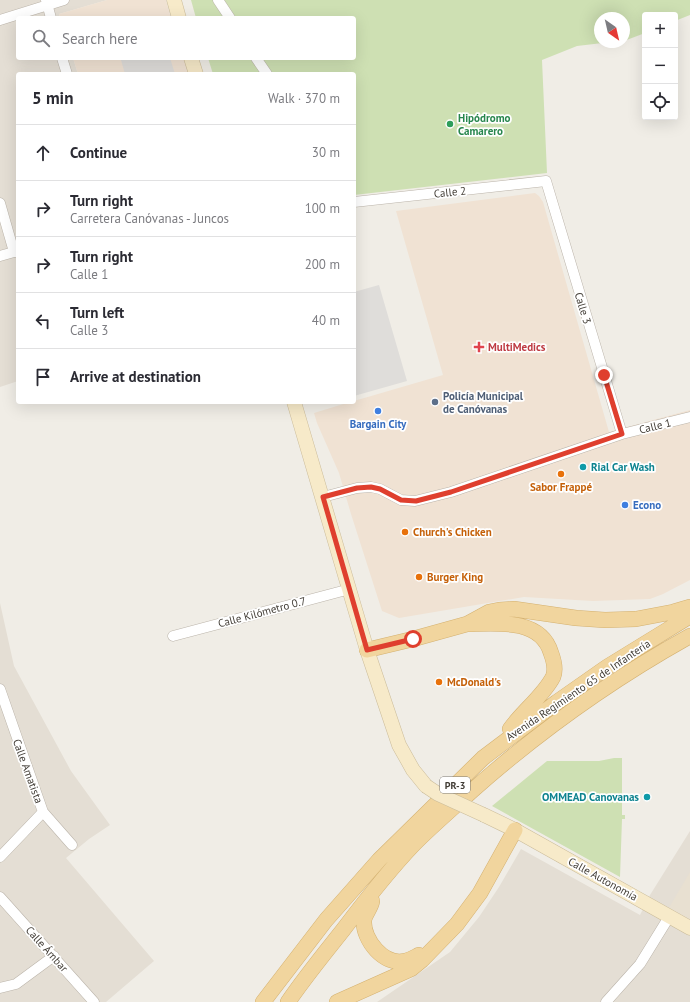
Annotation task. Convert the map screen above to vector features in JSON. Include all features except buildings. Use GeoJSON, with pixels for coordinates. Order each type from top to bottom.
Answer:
{"type":"FeatureCollection","features":[{"type":"Feature","properties":{"kind":"main road"},"geometry":{"type":"LineString","coordinates":[[174,0],[178,16]]}},
{"type":"Feature","properties":{"kind":"main road"},"geometry":{"type":"LineString","coordinates":[[192,60],[195,72]]}},
{"type":"Feature","properties":{"kind":"main road","name":"Calle Autonomía"},"geometry":{"type":"LineString","coordinates":[[295,404],[367,650],[399,745],[413,770],[426,786],[438,794],[516,830],[690,928]]}},
{"type":"Feature","properties":{"kind":"main road"},"geometry":{"type":"LineString","coordinates":[[367,650],[467,624],[489,612],[514,609],[605,620],[636,619],[690,607]]}},
{"type":"Feature","properties":{"kind":"main road","name":"Avenida Regimiento 65 de Infantería"},"geometry":{"type":"LineString","coordinates":[[263,1002],[326,920],[380,860],[483,758],[502,742],[607,667],[690,616]]}},
{"type":"Feature","properties":{"kind":"main road"},"geometry":{"type":"LineString","coordinates":[[467,624],[506,623],[530,629],[542,636],[550,648],[554,662],[553,676],[547,686],[511,727],[502,742]]}},
{"type":"Feature","properties":{"kind":"main road","name":"Avenida Regimiento 65 de Infantería"},"geometry":{"type":"LineString","coordinates":[[288,1002],[375,888],[443,816],[544,730],[605,687],[690,636]]}},
{"type":"Feature","properties":{"kind":"main road"},"geometry":{"type":"LineString","coordinates":[[337,1002],[411,968],[422,960],[457,924],[480,893],[516,830]]}},
{"type":"Feature","properties":{"kind":"main road"},"geometry":{"type":"LineString","coordinates":[[375,888],[371,906],[364,919],[365,931],[370,942],[378,952],[395,961],[405,961],[438,944]]}},
{"type":"Feature","properties":{"kind":"street"},"geometry":{"type":"LineString","coordinates":[[0,20],[46,3],[64,0]]}},
{"type":"Feature","properties":{"kind":"street"},"geometry":{"type":"LineString","coordinates":[[218,0],[229,16]]}},
{"type":"Feature","properties":{"kind":"street"},"geometry":{"type":"LineString","coordinates":[[46,3],[50,16]]}},
{"type":"Feature","properties":{"kind":"street"},"geometry":{"type":"LineString","coordinates":[[63,60],[66,72]]}},
{"type":"Feature","properties":{"kind":"street"},"geometry":{"type":"LineString","coordinates":[[257,60],[266,72]]}},
{"type":"Feature","properties":{"kind":"street","name":"Calle 2"},"geometry":{"type":"LineString","coordinates":[[356,202],[546,181]]}},
{"type":"Feature","properties":{"kind":"street","name":"Calle 3"},"geometry":{"type":"LineString","coordinates":[[546,181],[622,434]]}},
{"type":"Feature","properties":{"kind":"street"},"geometry":{"type":"LineString","coordinates":[[0,203],[16,252],[0,256]]}},
{"type":"Feature","properties":{"kind":"street","name":"Calle 1"},"geometry":{"type":"LineString","coordinates":[[323,497],[357,488],[371,487],[380,489],[401,500],[416,501],[451,492],[622,434],[690,417]]}},
{"type":"Feature","properties":{"kind":"street","name":"Calle Kilómetro 0.7"},"geometry":{"type":"LineString","coordinates":[[173,636],[350,589]]}},
{"type":"Feature","properties":{"kind":"street","name":"Calle Amatista"},"geometry":{"type":"LineString","coordinates":[[0,689],[43,812],[72,845]]}},
{"type":"Feature","properties":{"kind":"street"},"geometry":{"type":"LineString","coordinates":[[0,857],[43,812]]}},
{"type":"Feature","properties":{"kind":"street","name":"Calle Ámbar"},"geometry":{"type":"LineString","coordinates":[[0,897],[94,1002]]}},
{"type":"Feature","properties":{"kind":"street"},"geometry":{"type":"LineString","coordinates":[[606,1002],[640,964],[669,917]]}},
{"type":"Feature","properties":{"kind":"street"},"geometry":{"type":"LineString","coordinates":[[0,988],[16,984],[54,956]]}},
{"type":"Feature","properties":{"kind":"shaded area"},"geometry":{"type":"Polygon","coordinates":[[[0,0],[107,0],[59,14],[60,16],[16,16],[16,60],[74,60],[77,72],[16,72],[16,382],[0,387],[0,0]]]}},
{"type":"Feature","properties":{"kind":"shaded area"},"geometry":{"type":"Polygon","coordinates":[[[107,0],[166,0],[170,16],[60,16],[59,14],[107,0]]]}},
{"type":"Feature","properties":{"kind":"shaded area"},"geometry":{"type":"Polygon","coordinates":[[[74,60],[185,60],[188,72],[77,72],[74,60]]]}},
{"type":"Feature","properties":{"kind":"shaded area"},"geometry":{"type":"Polygon","coordinates":[[[121,60],[171,60],[174,72],[124,72],[121,60]]]}},
{"type":"Feature","properties":{"kind":"shaded area"},"geometry":{"type":"Polygon","coordinates":[[[535,193],[539,196],[543,202],[609,432],[690,410],[690,580],[650,599],[593,601],[524,597],[399,618],[382,611],[339,473],[314,413],[343,404],[356,404],[356,400],[443,375],[396,211],[535,193]]]}},
{"type":"Feature","properties":{"kind":"shaded area"},"geometry":{"type":"Polygon","coordinates":[[[379,285],[407,381],[356,395],[356,291],[379,285]]]}},
{"type":"Feature","properties":{"kind":"shaded area"},"geometry":{"type":"Polygon","coordinates":[[[0,603],[14,666],[71,771],[110,825],[89,839],[66,858],[154,961],[106,1002],[0,1002],[0,603]]]}},
{"type":"Feature","properties":{"kind":"shaded area"},"geometry":{"type":"Polygon","coordinates":[[[690,831],[690,1002],[377,1002],[450,952],[479,917],[499,887],[521,849],[640,915],[650,895],[690,831]]]}},
{"type":"Feature","properties":{"kind":"shaded area"},"geometry":{"type":"Polygon","coordinates":[[[690,872],[690,925],[667,911],[690,872]]]}},
{"type":"Feature","properties":{"kind":"green space","name":"Hipódromo Camarero"},"geometry":{"type":"Polygon","coordinates":[[[191,0],[690,0],[690,15],[678,20],[678,12],[642,12],[642,34],[630,39],[630,12],[594,12],[594,44],[577,46],[542,60],[547,173],[356,195],[356,72],[212,72],[209,60],[356,60],[356,16],[195,16],[191,0]]]}},
{"type":"Feature","properties":{"kind":"green space"},"geometry":{"type":"Polygon","coordinates":[[[622,758],[622,815],[625,815],[625,819],[622,819],[620,877],[492,806],[547,761],[599,761],[622,758]]]}},
{"type":"Feature","properties":{"kind":"place","name":"Hipódromo Camarero"},"geometry":{"type":"Point","coordinates":[450,124]}},
{"type":"Feature","properties":{"kind":"place","name":"MultiMedics"},"geometry":{"type":"Point","coordinates":[479,347]}},
{"type":"Feature","properties":{"kind":"place","name":"Policía Municipal de Canóvanas"},"geometry":{"type":"Point","coordinates":[435,402]}},
{"type":"Feature","properties":{"kind":"place","name":"Bargain City"},"geometry":{"type":"Point","coordinates":[378,411]}},
{"type":"Feature","properties":{"kind":"place","name":"Rial Car Wash"},"geometry":{"type":"Point","coordinates":[583,467]}},
{"type":"Feature","properties":{"kind":"place","name":"Sabor Frappé"},"geometry":{"type":"Point","coordinates":[561,474]}},
{"type":"Feature","properties":{"kind":"place","name":"Econo"},"geometry":{"type":"Point","coordinates":[625,505]}},
{"type":"Feature","properties":{"kind":"place","name":"Church's Chicken"},"geometry":{"type":"Point","coordinates":[405,532]}},
{"type":"Feature","properties":{"kind":"place","name":"Burger King"},"geometry":{"type":"Point","coordinates":[419,577]}},
{"type":"Feature","properties":{"kind":"place","name":"McDonald's"},"geometry":{"type":"Point","coordinates":[439,682]}},
{"type":"Feature","properties":{"kind":"place","name":"OMMEAD Canovanas"},"geometry":{"type":"Point","coordinates":[647,797]}},
{"type":"Feature","properties":{"kind":"route"},"geometry":{"type":"LineString","coordinates":[[413,639],[367,650],[323,497],[357,488],[371,487],[380,489],[401,500],[416,501],[451,492],[622,434],[604,375]]}}]}
